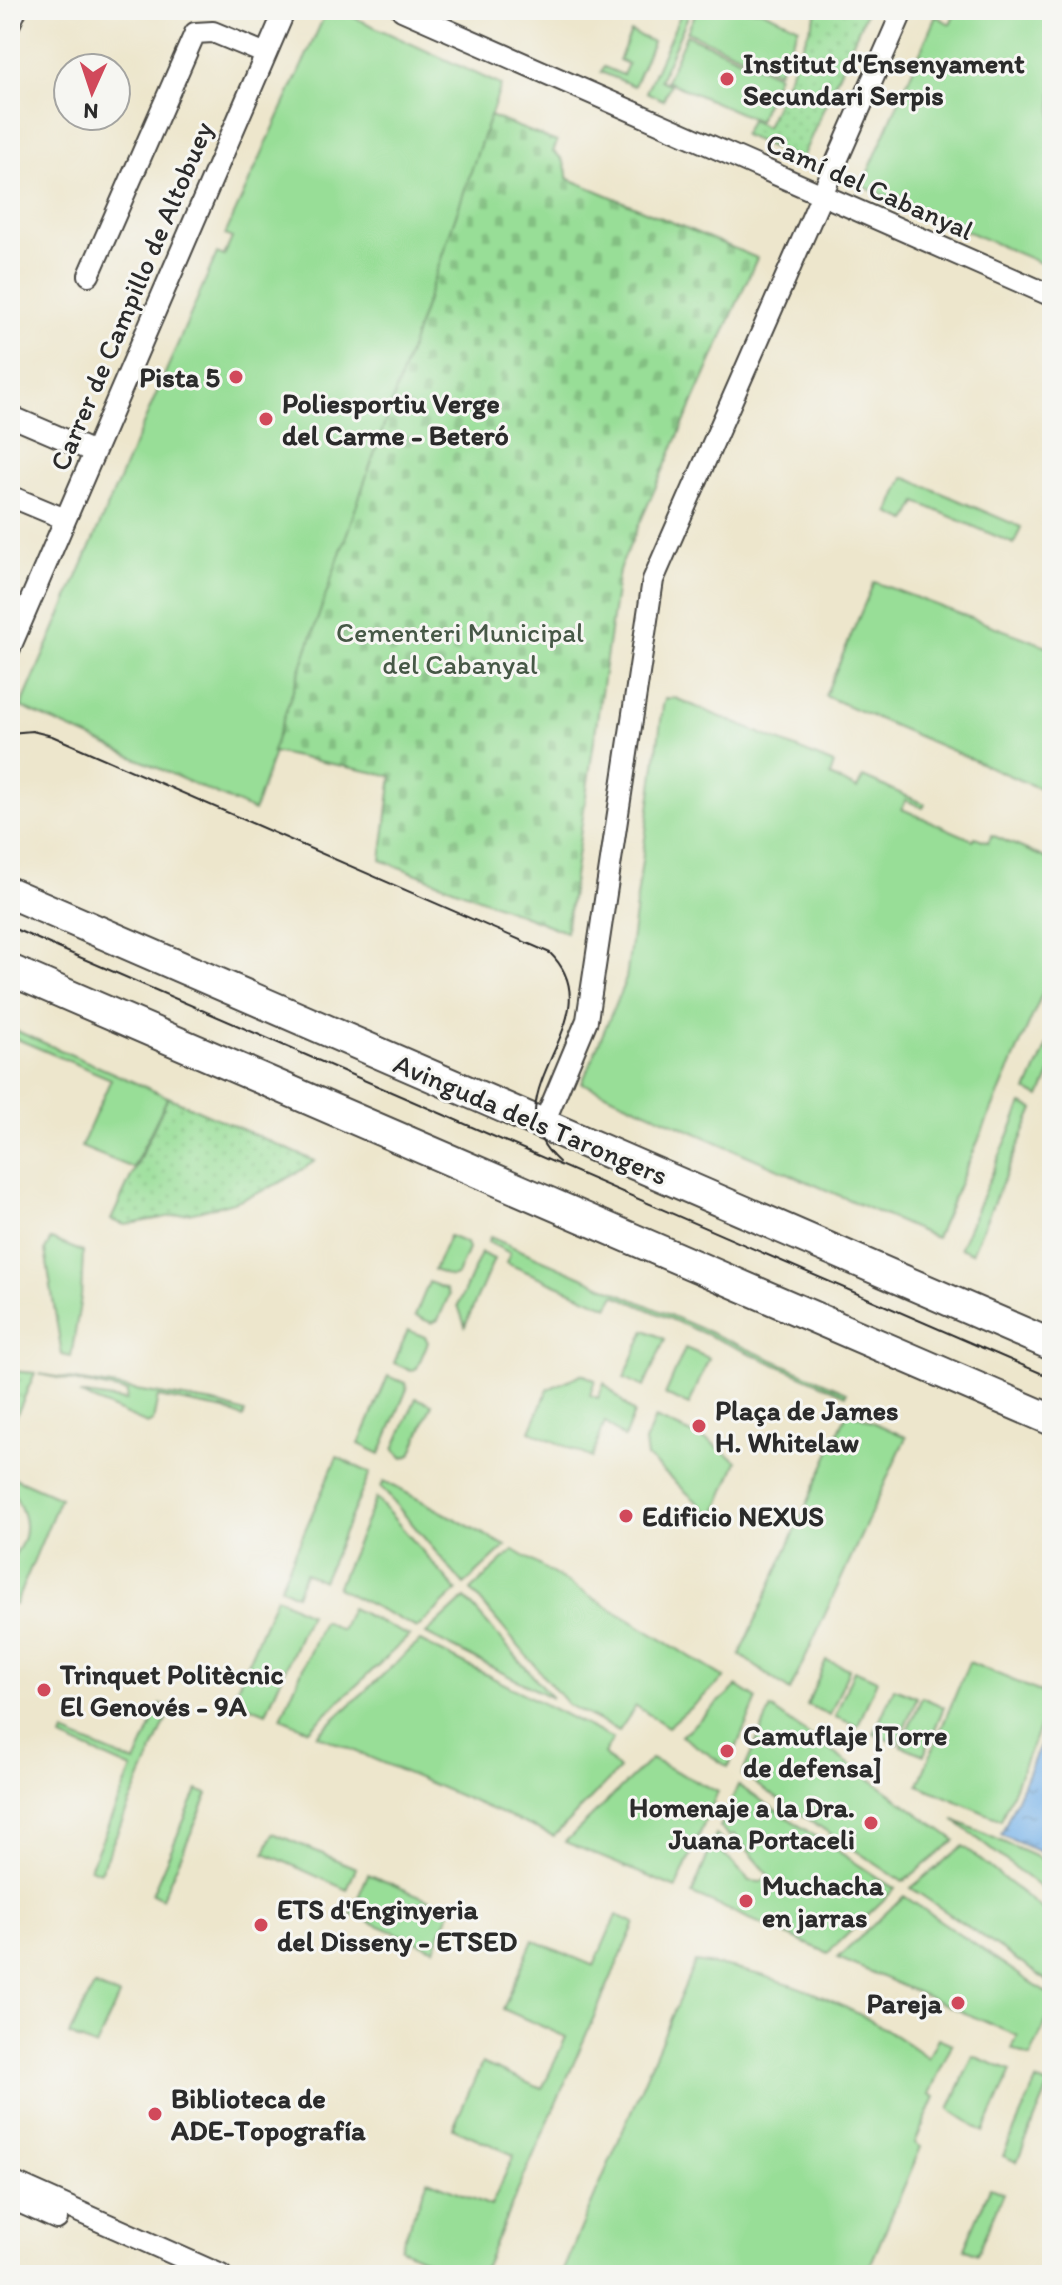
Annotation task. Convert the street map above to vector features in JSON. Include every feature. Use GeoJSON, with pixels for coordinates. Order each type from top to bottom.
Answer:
{"type":"FeatureCollection","features":[{"type":"Feature","properties":{"kind":"main road","name":"Avinguda dels Tarongers"},"geometry":{"type":"LineString","coordinates":[[10,893],[1052,1345]]}},
{"type":"Feature","properties":{"kind":"main road"},"geometry":{"type":"LineString","coordinates":[[10,970],[1052,1420]]}},
{"type":"Feature","properties":{"kind":"street"},"geometry":{"type":"LineString","coordinates":[[10,23],[16,10]]}},
{"type":"Feature","properties":{"kind":"street","name":"Carrer de Campillo de Altobuey"},"geometry":{"type":"LineString","coordinates":[[10,648],[285,10]]}},
{"type":"Feature","properties":{"kind":"street","name":"Camí del Cabanyal"},"geometry":{"type":"LineString","coordinates":[[402,10],[1052,296]]}},
{"type":"Feature","properties":{"kind":"street"},"geometry":{"type":"LineString","coordinates":[[543,1125],[587,1020],[653,580],[903,10]]}},
{"type":"Feature","properties":{"kind":"street"},"geometry":{"type":"LineString","coordinates":[[89,275],[192,38],[200,30],[266,54]]}},
{"type":"Feature","properties":{"kind":"street"},"geometry":{"type":"LineString","coordinates":[[10,416],[94,452]]}},
{"type":"Feature","properties":{"kind":"street"},"geometry":{"type":"LineString","coordinates":[[10,496],[65,519]]}},
{"type":"Feature","properties":{"kind":"street"},"geometry":{"type":"LineString","coordinates":[[10,2181],[221,2275]]}},
{"type":"Feature","properties":{"kind":"street"},"geometry":{"type":"LineString","coordinates":[[10,2198],[188,2275]]}},
{"type":"Feature","properties":{"kind":"green space","name":"Poliesportiu Verge del Carme - Beteró"},"geometry":{"type":"Polygon","coordinates":[[[327,10],[338,10],[501,85],[254,811],[21,707],[217,253],[224,256],[232,238],[225,235],[327,10]]]}},
{"type":"Feature","properties":{"kind":"green space"},"geometry":{"type":"Polygon","coordinates":[[[697,10],[761,10],[799,27],[778,72],[687,32],[697,10]]]}},
{"type":"Feature","properties":{"kind":"green space"},"geometry":{"type":"Polygon","coordinates":[[[818,10],[867,10],[801,160],[743,135],[750,120],[766,127],[818,10]]]}},
{"type":"Feature","properties":{"kind":"green space"},"geometry":{"type":"Polygon","coordinates":[[[956,10],[1041,10],[1052,15],[1052,268],[862,186],[936,16],[950,24],[956,10]]]}},
{"type":"Feature","properties":{"kind":"green space"},"geometry":{"type":"Polygon","coordinates":[[[682,11],[689,14],[660,80],[670,85],[663,100],[646,92],[682,11]]]}},
{"type":"Feature","properties":{"kind":"green space"},"geometry":{"type":"Polygon","coordinates":[[[631,32],[653,42],[634,86],[601,72],[604,67],[623,75],[628,64],[619,60],[631,32]]]}},
{"type":"Feature","properties":{"kind":"green space"},"geometry":{"type":"Polygon","coordinates":[[[686,35],[778,75],[758,121],[666,81],[686,35]]]}},
{"type":"Feature","properties":{"kind":"green space","name":"Cementeri Municipal del Cabanyal"},"geometry":{"type":"Polygon","coordinates":[[[490,116],[557,142],[553,152],[564,163],[567,178],[757,258],[619,570],[566,932],[381,860],[392,776],[272,752],[490,116]]]}},
{"type":"Feature","properties":{"kind":"green space"},"geometry":{"type":"Polygon","coordinates":[[[904,477],[1021,527],[1014,544],[917,502],[907,521],[889,513],[904,477]]]}},
{"type":"Feature","properties":{"kind":"green space"},"geometry":{"type":"Polygon","coordinates":[[[874,582],[1052,648],[1052,794],[825,696],[874,582]]]}},
{"type":"Feature","properties":{"kind":"green space"},"geometry":{"type":"Polygon","coordinates":[[[675,698],[834,764],[830,776],[857,789],[863,777],[925,804],[923,808],[906,800],[902,809],[973,840],[975,837],[988,842],[992,835],[1052,861],[1052,971],[936,1238],[582,1083],[626,979],[663,706],[665,699],[675,698]]]}},
{"type":"Feature","properties":{"kind":"green space"},"geometry":{"type":"Polygon","coordinates":[[[10,1028],[168,1097],[133,1168],[81,1147],[111,1079],[10,1036],[10,1028]]]}},
{"type":"Feature","properties":{"kind":"green space"},"geometry":{"type":"Polygon","coordinates":[[[1052,1034],[1052,1070],[1040,1097],[1027,1091],[1052,1034]]]}},
{"type":"Feature","properties":{"kind":"green space"},"geometry":{"type":"Polygon","coordinates":[[[168,1097],[315,1161],[269,1188],[224,1205],[125,1225],[111,1220],[168,1097]]]}},
{"type":"Feature","properties":{"kind":"green space"},"geometry":{"type":"Polygon","coordinates":[[[1022,1104],[1034,1109],[972,1253],[960,1248],[1022,1104]]]}},
{"type":"Feature","properties":{"kind":"green space"},"geometry":{"type":"Polygon","coordinates":[[[449,1236],[466,1243],[468,1249],[457,1275],[451,1277],[434,1270],[449,1236]]]}},
{"type":"Feature","properties":{"kind":"green space"},"geometry":{"type":"Polygon","coordinates":[[[490,1237],[847,1392],[846,1395],[615,1295],[608,1307],[506,1263],[510,1253],[488,1242],[490,1237]]]}},
{"type":"Feature","properties":{"kind":"green space"},"geometry":{"type":"Polygon","coordinates":[[[51,1239],[83,1252],[81,1297],[71,1357],[62,1355],[45,1250],[51,1239]]]}},
{"type":"Feature","properties":{"kind":"green space"},"geometry":{"type":"Polygon","coordinates":[[[481,1253],[494,1259],[465,1326],[458,1305],[481,1253]]]}},
{"type":"Feature","properties":{"kind":"green space"},"geometry":{"type":"Polygon","coordinates":[[[429,1282],[446,1289],[449,1295],[438,1320],[432,1323],[415,1316],[429,1282]]]}},
{"type":"Feature","properties":{"kind":"green space"},"geometry":{"type":"Polygon","coordinates":[[[408,1330],[425,1337],[428,1342],[417,1368],[411,1371],[394,1363],[408,1330]]]}},
{"type":"Feature","properties":{"kind":"green space"},"geometry":{"type":"Polygon","coordinates":[[[645,1330],[665,1339],[644,1387],[624,1378],[645,1330]]]}},
{"type":"Feature","properties":{"kind":"green space"},"geometry":{"type":"Polygon","coordinates":[[[685,1348],[709,1358],[689,1405],[665,1395],[685,1348]]]}},
{"type":"Feature","properties":{"kind":"green space"},"geometry":{"type":"Polygon","coordinates":[[[10,1371],[35,1373],[10,1430],[10,1371]]]}},
{"type":"Feature","properties":{"kind":"green space"},"geometry":{"type":"Polygon","coordinates":[[[39,1374],[214,1403],[245,1413],[243,1418],[225,1410],[158,1397],[153,1421],[147,1424],[79,1394],[126,1401],[127,1392],[39,1374]]]}},
{"type":"Feature","properties":{"kind":"green space"},"geometry":{"type":"Polygon","coordinates":[[[582,1374],[595,1380],[590,1395],[598,1398],[604,1383],[634,1413],[624,1438],[605,1422],[592,1458],[530,1431],[548,1389],[582,1374]]]}},
{"type":"Feature","properties":{"kind":"green space"},"geometry":{"type":"Polygon","coordinates":[[[388,1376],[405,1383],[407,1389],[380,1454],[359,1444],[388,1376]]]}},
{"type":"Feature","properties":{"kind":"green space"},"geometry":{"type":"Polygon","coordinates":[[[416,1398],[432,1404],[411,1455],[403,1458],[394,1449],[416,1398]]]}},
{"type":"Feature","properties":{"kind":"green space"},"geometry":{"type":"Polygon","coordinates":[[[848,1411],[906,1437],[790,1691],[740,1655],[848,1411]]]}},
{"type":"Feature","properties":{"kind":"green space"},"geometry":{"type":"Polygon","coordinates":[[[655,1418],[708,1441],[737,1461],[714,1517],[647,1457],[645,1442],[655,1418]]]}},
{"type":"Feature","properties":{"kind":"green space"},"geometry":{"type":"Polygon","coordinates":[[[337,1457],[370,1473],[323,1581],[305,1573],[296,1595],[280,1587],[337,1457]]]}},
{"type":"Feature","properties":{"kind":"green space"},"geometry":{"type":"Polygon","coordinates":[[[10,1476],[60,1498],[15,1605],[10,1603],[9,1568],[22,1543],[25,1524],[10,1476]]]}},
{"type":"Feature","properties":{"kind":"green space"},"geometry":{"type":"Polygon","coordinates":[[[384,1481],[506,1546],[464,1585],[381,1487],[384,1481]]]}},
{"type":"Feature","properties":{"kind":"green space"},"geometry":{"type":"Polygon","coordinates":[[[376,1498],[457,1591],[417,1628],[337,1588],[376,1498]]]}},
{"type":"Feature","properties":{"kind":"green space"},"geometry":{"type":"Polygon","coordinates":[[[514,1550],[725,1678],[668,1727],[636,1706],[619,1731],[568,1705],[471,1590],[514,1550]]]}},
{"type":"Feature","properties":{"kind":"green space"},"geometry":{"type":"Polygon","coordinates":[[[276,1597],[309,1614],[266,1713],[232,1699],[276,1597]]]}},
{"type":"Feature","properties":{"kind":"green space"},"geometry":{"type":"Polygon","coordinates":[[[465,1598],[552,1698],[426,1634],[465,1598]]]}},
{"type":"Feature","properties":{"kind":"green space"},"geometry":{"type":"Polygon","coordinates":[[[351,1608],[409,1636],[309,1730],[281,1718],[323,1621],[341,1630],[351,1608]]]}},
{"type":"Feature","properties":{"kind":"green space"},"geometry":{"type":"Polygon","coordinates":[[[420,1641],[613,1739],[604,1754],[619,1770],[554,1836],[317,1735],[420,1641]]]}},
{"type":"Feature","properties":{"kind":"green space"},"geometry":{"type":"Polygon","coordinates":[[[826,1660],[849,1669],[830,1715],[807,1705],[826,1660]]]}},
{"type":"Feature","properties":{"kind":"green space"},"geometry":{"type":"Polygon","coordinates":[[[969,1662],[1052,1697],[1001,1820],[918,1785],[969,1662]]]}},
{"type":"Feature","properties":{"kind":"green space"},"geometry":{"type":"Polygon","coordinates":[[[854,1670],[877,1680],[858,1726],[835,1717],[854,1670]]]}},
{"type":"Feature","properties":{"kind":"green space"},"geometry":{"type":"Polygon","coordinates":[[[737,1686],[757,1699],[728,1767],[681,1736],[737,1686]]]}},
{"type":"Feature","properties":{"kind":"green space"},"geometry":{"type":"Polygon","coordinates":[[[894,1688],[917,1697],[898,1744],[874,1734],[894,1688]]]}},
{"type":"Feature","properties":{"kind":"green space"},"geometry":{"type":"Polygon","coordinates":[[[922,1697],[944,1707],[924,1755],[901,1746],[922,1697]]]}},
{"type":"Feature","properties":{"kind":"green space"},"geometry":{"type":"Polygon","coordinates":[[[161,1704],[171,1709],[100,1872],[90,1868],[132,1769],[62,1738],[64,1733],[135,1763],[161,1704]]]}},
{"type":"Feature","properties":{"kind":"green space"},"geometry":{"type":"Polygon","coordinates":[[[771,1708],[955,1840],[903,1882],[742,1775],[771,1708]]]}},
{"type":"Feature","properties":{"kind":"green space"},"geometry":{"type":"Polygon","coordinates":[[[651,1759],[718,1792],[676,1888],[565,1842],[651,1759]]]}},
{"type":"Feature","properties":{"kind":"green space"},"geometry":{"type":"Polygon","coordinates":[[[738,1785],[895,1889],[828,1953],[692,1894],[716,1835],[724,1842],[718,1848],[750,1881],[761,1882],[769,1875],[734,1834],[730,1837],[720,1827],[738,1785]]]}},
{"type":"Feature","properties":{"kind":"green space"},"geometry":{"type":"Polygon","coordinates":[[[197,1790],[208,1794],[162,1899],[152,1894],[197,1790]]]}},
{"type":"Feature","properties":{"kind":"green space"},"geometry":{"type":"Polygon","coordinates":[[[954,1820],[1052,1864],[1052,1897],[954,1820]]]}},
{"type":"Feature","properties":{"kind":"green space"},"geometry":{"type":"Polygon","coordinates":[[[273,1833],[356,1868],[347,1890],[265,1853],[273,1833]]]}},
{"type":"Feature","properties":{"kind":"green space"},"geometry":{"type":"Polygon","coordinates":[[[963,1846],[1052,1917],[1052,1984],[911,1888],[963,1846]]]}},
{"type":"Feature","properties":{"kind":"green space"},"geometry":{"type":"Polygon","coordinates":[[[368,1874],[451,1909],[434,1949],[351,1914],[368,1874]]]}},
{"type":"Feature","properties":{"kind":"green space"},"geometry":{"type":"Polygon","coordinates":[[[904,1896],[1052,1997],[1052,2009],[1030,2057],[1012,2049],[1018,2036],[838,1958],[904,1896]]]}},
{"type":"Feature","properties":{"kind":"green space"},"geometry":{"type":"Polygon","coordinates":[[[616,1915],[635,1923],[481,2275],[460,2275],[400,2248],[428,2180],[491,2206],[514,2155],[453,2128],[482,2063],[542,2089],[566,2037],[503,2009],[533,1940],[594,1966],[616,1915]]]}},
{"type":"Feature","properties":{"kind":"green space"},"geometry":{"type":"Polygon","coordinates":[[[695,1962],[758,1974],[818,1995],[875,2023],[928,2058],[938,2038],[952,2044],[929,2094],[935,2097],[915,2143],[921,2147],[866,2275],[561,2275],[695,1962]]]}},
{"type":"Feature","properties":{"kind":"green space"},"geometry":{"type":"Polygon","coordinates":[[[94,1986],[119,1996],[96,2047],[69,2035],[94,1986]]]}},
{"type":"Feature","properties":{"kind":"green space"},"geometry":{"type":"Polygon","coordinates":[[[973,2056],[1011,2071],[984,2132],[949,2109],[973,2056]]]}},
{"type":"Feature","properties":{"kind":"green space"},"geometry":{"type":"Polygon","coordinates":[[[1036,2081],[1049,2086],[1017,2162],[1003,2156],[1036,2081]]]}},
{"type":"Feature","properties":{"kind":"green space"},"geometry":{"type":"Polygon","coordinates":[[[990,2188],[1003,2193],[977,2254],[964,2248],[990,2188]]]}},
{"type":"Feature","properties":{"kind":"water"},"geometry":{"type":"Polygon","coordinates":[[[1052,1718],[1052,1857],[1001,1835],[1052,1718]]]}},
{"type":"Feature","properties":{"kind":"tram line"},"geometry":{"type":"LineString","coordinates":[[10,733],[32,731],[52,736],[550,953],[567,978],[569,1004],[563,1031],[541,1084],[535,1110],[540,1136],[559,1162]]}},
{"type":"Feature","properties":{"kind":"tram line"},"geometry":{"type":"LineString","coordinates":[[10,927],[1052,1378]]}},
{"type":"Feature","properties":{"kind":"place","name":"Institut d'Ensenyament Secundari Serpis"},"geometry":{"type":"Point","coordinates":[727,79]}},
{"type":"Feature","properties":{"kind":"place","name":"Pista 5"},"geometry":{"type":"Point","coordinates":[236,377]}},
{"type":"Feature","properties":{"kind":"place","name":"Poliesportiu Verge del Carme - Beteró"},"geometry":{"type":"Point","coordinates":[266,419]}},
{"type":"Feature","properties":{"kind":"place","name":"Plaça de James H. Whitelaw"},"geometry":{"type":"Point","coordinates":[699,1426]}},
{"type":"Feature","properties":{"kind":"place","name":"Edificio NEXUS"},"geometry":{"type":"Point","coordinates":[626,1516]}},
{"type":"Feature","properties":{"kind":"place","name":"Trinquet Politècnic El Genovés - 9A"},"geometry":{"type":"Point","coordinates":[44,1690]}},
{"type":"Feature","properties":{"kind":"place","name":"Camuflaje [Torre de defensa]"},"geometry":{"type":"Point","coordinates":[727,1751]}},
{"type":"Feature","properties":{"kind":"place","name":"Homenaje a la Dra. Juana Portaceli"},"geometry":{"type":"Point","coordinates":[871,1823]}},
{"type":"Feature","properties":{"kind":"place","name":"Muchacha en jarras"},"geometry":{"type":"Point","coordinates":[746,1901]}},
{"type":"Feature","properties":{"kind":"place","name":"ETS d'Enginyeria del Disseny - ETSED"},"geometry":{"type":"Point","coordinates":[261,1925]}},
{"type":"Feature","properties":{"kind":"place","name":"Pareja"},"geometry":{"type":"Point","coordinates":[958,2003]}},
{"type":"Feature","properties":{"kind":"place","name":"Biblioteca de ADE-Topografía"},"geometry":{"type":"Point","coordinates":[155,2114]}}]}
